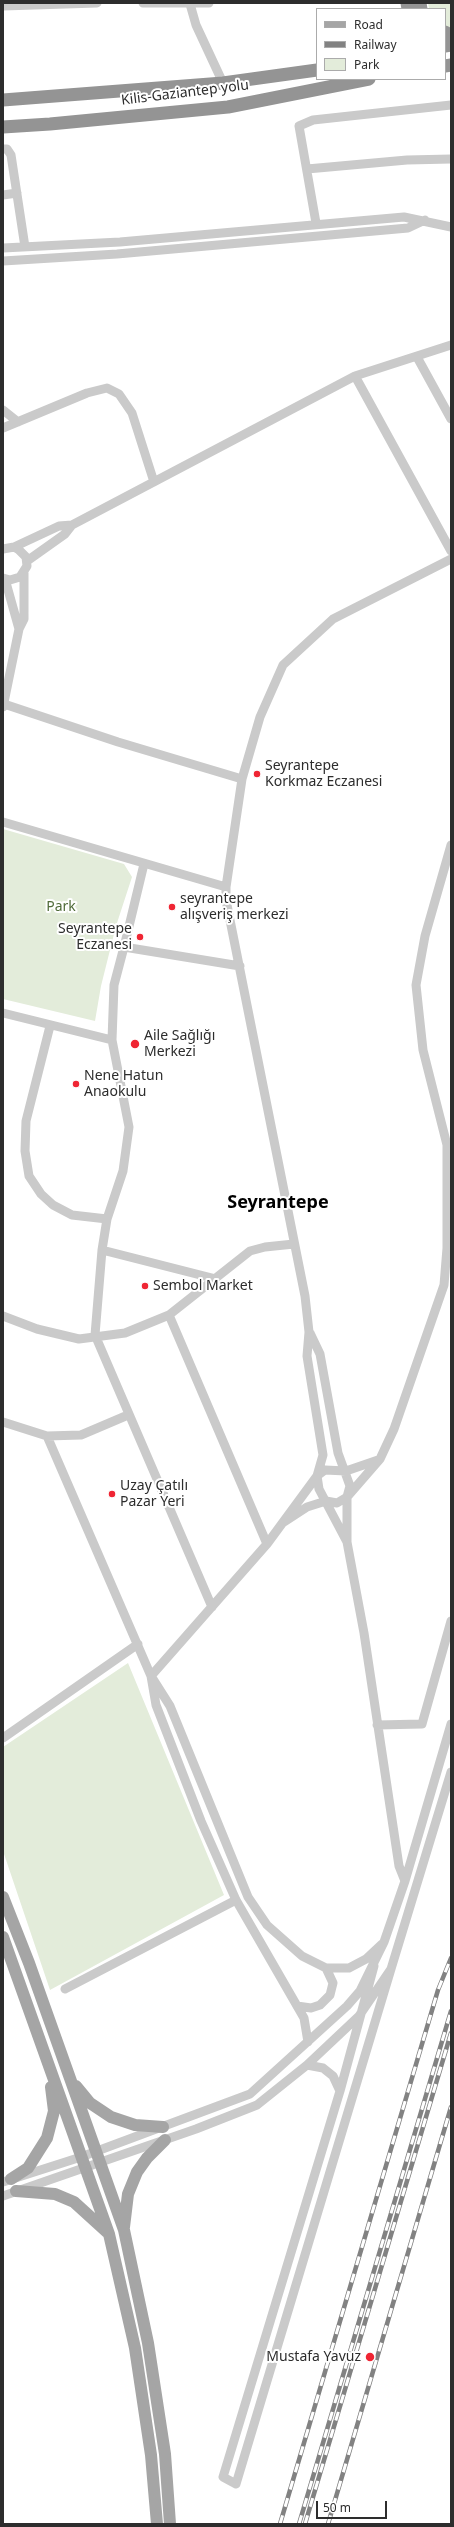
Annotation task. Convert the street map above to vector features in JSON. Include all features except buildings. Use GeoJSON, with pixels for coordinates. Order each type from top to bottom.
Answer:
{"type":"FeatureCollection","features":[{"type":"Feature","properties":{"kind":"highway","name":"Kilis-Gaziantep yolu"},"geometry":{"type":"LineString","coordinates":[[3,100],[223,83],[316,70]]}},
{"type":"Feature","properties":{"kind":"highway","name":"Kilis-Gaziantep yolu"},"geometry":{"type":"LineString","coordinates":[[3,127],[228,107],[364,80]]}},
{"type":"Feature","properties":{"kind":"main road"},"geometry":{"type":"LineString","coordinates":[[3,1897],[71,2080],[124,2230],[148,2343],[165,2454],[170,2524]]}},
{"type":"Feature","properties":{"kind":"main road"},"geometry":{"type":"LineString","coordinates":[[3,1937],[109,2234],[135,2348],[151,2455],[157,2524]]}},
{"type":"Feature","properties":{"kind":"main road"},"geometry":{"type":"LineString","coordinates":[[7,2181],[28,2168],[47,2138],[54,2111],[50,2067]]}},
{"type":"Feature","properties":{"kind":"main road"},"geometry":{"type":"LineString","coordinates":[[71,2080],[90,2103],[110,2117],[135,2124],[163,2127]]}},
{"type":"Feature","properties":{"kind":"main road"},"geometry":{"type":"LineString","coordinates":[[124,2230],[128,2194],[137,2172],[147,2158],[165,2140]]}},
{"type":"Feature","properties":{"kind":"main road"},"geometry":{"type":"LineString","coordinates":[[16,2191],[55,2194],[74,2202],[109,2234]]}},
{"type":"Feature","properties":{"kind":"street"},"geometry":{"type":"LineString","coordinates":[[3,6],[97,3]]}},
{"type":"Feature","properties":{"kind":"street"},"geometry":{"type":"LineString","coordinates":[[143,3],[209,3]]}},
{"type":"Feature","properties":{"kind":"street"},"geometry":{"type":"LineString","coordinates":[[190,4],[196,25],[223,83]]}},
{"type":"Feature","properties":{"kind":"street"},"geometry":{"type":"LineString","coordinates":[[316,223],[299,126],[313,120],[379,111],[451,105]]}},
{"type":"Feature","properties":{"kind":"street"},"geometry":{"type":"LineString","coordinates":[[3,149],[7,149],[11,155],[25,247]]}},
{"type":"Feature","properties":{"kind":"street"},"geometry":{"type":"LineString","coordinates":[[307,169],[407,160],[451,159]]}},
{"type":"Feature","properties":{"kind":"street"},"geometry":{"type":"LineString","coordinates":[[3,195],[17,193]]}},
{"type":"Feature","properties":{"kind":"street"},"geometry":{"type":"LineString","coordinates":[[3,248],[120,242],[316,223],[404,217],[425,220],[451,227]]}},
{"type":"Feature","properties":{"kind":"street"},"geometry":{"type":"LineString","coordinates":[[3,261],[408,228],[425,220]]}},
{"type":"Feature","properties":{"kind":"street"},"geometry":{"type":"LineString","coordinates":[[3,549],[14,548],[59,526],[72,525],[355,376],[417,358],[451,345]]}},
{"type":"Feature","properties":{"kind":"street"},"geometry":{"type":"LineString","coordinates":[[417,358],[451,419]]}},
{"type":"Feature","properties":{"kind":"street"},"geometry":{"type":"LineString","coordinates":[[355,376],[451,551]]}},
{"type":"Feature","properties":{"kind":"street"},"geometry":{"type":"LineString","coordinates":[[3,428],[87,393],[107,388],[119,394],[132,413],[154,482]]}},
{"type":"Feature","properties":{"kind":"street"},"geometry":{"type":"LineString","coordinates":[[3,410],[18,422]]}},
{"type":"Feature","properties":{"kind":"street"},"geometry":{"type":"LineString","coordinates":[[27,561],[65,534],[72,525]]}},
{"type":"Feature","properties":{"kind":"street"},"geometry":{"type":"LineString","coordinates":[[14,548],[23,552],[27,561],[24,573],[24,619],[19,629],[3,706],[242,779]]}},
{"type":"Feature","properties":{"kind":"street"},"geometry":{"type":"LineString","coordinates":[[347,1542],[319,1489],[317,1476],[323,1455],[307,1356],[309,1332],[294,1244],[226,887],[242,779],[260,717],[283,664],[333,619],[451,559]]}},
{"type":"Feature","properties":{"kind":"street"},"geometry":{"type":"LineString","coordinates":[[19,629],[4,578],[16,579],[24,573]]}},
{"type":"Feature","properties":{"kind":"street"},"geometry":{"type":"LineString","coordinates":[[3,822],[226,887]]}},
{"type":"Feature","properties":{"kind":"street"},"geometry":{"type":"LineString","coordinates":[[284,1522],[307,1507],[326,1501],[337,1502],[347,1497],[380,1460],[394,1429],[444,1286],[447,1248],[449,1142],[424,1050],[416,985],[425,936],[451,845]]}},
{"type":"Feature","properties":{"kind":"street"},"geometry":{"type":"LineString","coordinates":[[144,864],[114,984],[112,1040],[129,1127],[123,1171],[107,1219],[102,1250],[95,1335],[128,1415],[212,1607]]}},
{"type":"Feature","properties":{"kind":"street"},"geometry":{"type":"LineString","coordinates":[[124,947],[240,966]]}},
{"type":"Feature","properties":{"kind":"street"},"geometry":{"type":"LineString","coordinates":[[3,1014],[112,1040]]}},
{"type":"Feature","properties":{"kind":"street"},"geometry":{"type":"LineString","coordinates":[[50,1026],[26,1121],[25,1151],[29,1176],[41,1194],[53,1205],[72,1215],[107,1219]]}},
{"type":"Feature","properties":{"kind":"street"},"geometry":{"type":"LineString","coordinates":[[3,1316],[36,1329],[79,1339],[95,1335],[124,1333],[169,1315],[250,1251],[265,1247],[294,1244]]}},
{"type":"Feature","properties":{"kind":"street"},"geometry":{"type":"LineString","coordinates":[[102,1250],[216,1279]]}},
{"type":"Feature","properties":{"kind":"street"},"geometry":{"type":"LineString","coordinates":[[169,1315],[267,1544]]}},
{"type":"Feature","properties":{"kind":"street"},"geometry":{"type":"LineString","coordinates":[[309,1332],[320,1354],[338,1453],[346,1471],[350,1486],[347,1497],[347,1542],[399,1866],[405,1881]]}},
{"type":"Feature","properties":{"kind":"street"},"geometry":{"type":"LineString","coordinates":[[3,1422],[47,1436],[81,1435],[128,1415]]}},
{"type":"Feature","properties":{"kind":"street"},"geometry":{"type":"LineString","coordinates":[[47,1436],[151,1676],[170,1706],[248,1897],[267,1925],[302,1956],[326,1968],[349,1968],[366,1959],[384,1942]]}},
{"type":"Feature","properties":{"kind":"street"},"geometry":{"type":"LineString","coordinates":[[151,1676],[267,1544],[317,1476],[325,1470],[346,1471],[380,1460]]}},
{"type":"Feature","properties":{"kind":"street"},"geometry":{"type":"LineString","coordinates":[[377,1725],[422,1724],[451,1621]]}},
{"type":"Feature","properties":{"kind":"street"},"geometry":{"type":"LineString","coordinates":[[3,1738],[138,1644]]}},
{"type":"Feature","properties":{"kind":"street"},"geometry":{"type":"LineString","coordinates":[[151,1676],[156,1705],[201,1822],[236,1900],[304,2018],[308,2042]]}},
{"type":"Feature","properties":{"kind":"street"},"geometry":{"type":"LineString","coordinates":[[7,2181],[81,2157],[250,2094],[308,2042],[360,1991],[374,1966],[384,1942],[405,1881],[451,1724]]}},
{"type":"Feature","properties":{"kind":"street"},"geometry":{"type":"LineString","coordinates":[[374,1966],[340,2091],[223,2477],[236,2484],[451,1772]]}},
{"type":"Feature","properties":{"kind":"street"},"geometry":{"type":"LineString","coordinates":[[65,1989],[236,1900]]}},
{"type":"Feature","properties":{"kind":"street"},"geometry":{"type":"LineString","coordinates":[[297,2006],[311,2008],[320,2005],[330,1995],[333,1983],[326,1968]]}},
{"type":"Feature","properties":{"kind":"street"},"geometry":{"type":"LineString","coordinates":[[3,2196],[165,2140],[257,2105],[307,2065],[360,2016],[391,1969]]}},
{"type":"Feature","properties":{"kind":"street"},"geometry":{"type":"LineString","coordinates":[[307,2065],[323,2068],[333,2076],[340,2091]]}},
{"type":"Feature","properties":{"kind":"green space"},"geometry":{"type":"Polygon","coordinates":[[[428,3],[451,3],[451,29],[446,28],[446,8],[429,8],[428,3]]]}},
{"type":"Feature","properties":{"kind":"green space","name":"Park"},"geometry":{"type":"Polygon","coordinates":[[[3,829],[124,864],[132,877],[116,926],[101,986],[95,1021],[3,999],[3,829]]]}},
{"type":"Feature","properties":{"kind":"green space"},"geometry":{"type":"Polygon","coordinates":[[[128,1663],[224,1895],[50,1990],[3,1851],[3,1747],[128,1663]]]}},
{"type":"Feature","properties":{"kind":"railway"},"geometry":{"type":"LineString","coordinates":[[280,2524],[438,1990],[451,1958]]}},
{"type":"Feature","properties":{"kind":"railway"},"geometry":{"type":"LineString","coordinates":[[299,2524],[451,2011]]}},
{"type":"Feature","properties":{"kind":"railway"},"geometry":{"type":"LineString","coordinates":[[305,2524],[451,2033]]}},
{"type":"Feature","properties":{"kind":"railway"},"geometry":{"type":"LineString","coordinates":[[328,2524],[451,2107]]}},
{"type":"Feature","properties":{"kind":"place","name":"Seyrantepe Korkmaz Eczanesi"},"geometry":{"type":"Point","coordinates":[257,774]}},
{"type":"Feature","properties":{"kind":"place","name":"seyrantepe alışveriş merkezi"},"geometry":{"type":"Point","coordinates":[172,907]}},
{"type":"Feature","properties":{"kind":"place","name":"Seyrantepe Eczanesi"},"geometry":{"type":"Point","coordinates":[140,937]}},
{"type":"Feature","properties":{"kind":"place","name":"Aile Sağlığı Merkezi"},"geometry":{"type":"Point","coordinates":[135,1044]}},
{"type":"Feature","properties":{"kind":"place","name":"Nene Hatun Anaokulu"},"geometry":{"type":"Point","coordinates":[76,1084]}},
{"type":"Feature","properties":{"kind":"place","name":"Sembol Market"},"geometry":{"type":"Point","coordinates":[145,1286]}},
{"type":"Feature","properties":{"kind":"place","name":"Uzay Çatılı Pazar Yeri"},"geometry":{"type":"Point","coordinates":[112,1494]}},
{"type":"Feature","properties":{"kind":"place","name":"Mustafa Yavuz"},"geometry":{"type":"Point","coordinates":[370,2357]}},
{"type":"Feature","properties":{"kind":"district","name":"Seyrantepe"},"geometry":{"type":"Point","coordinates":[278,1203]}}]}
